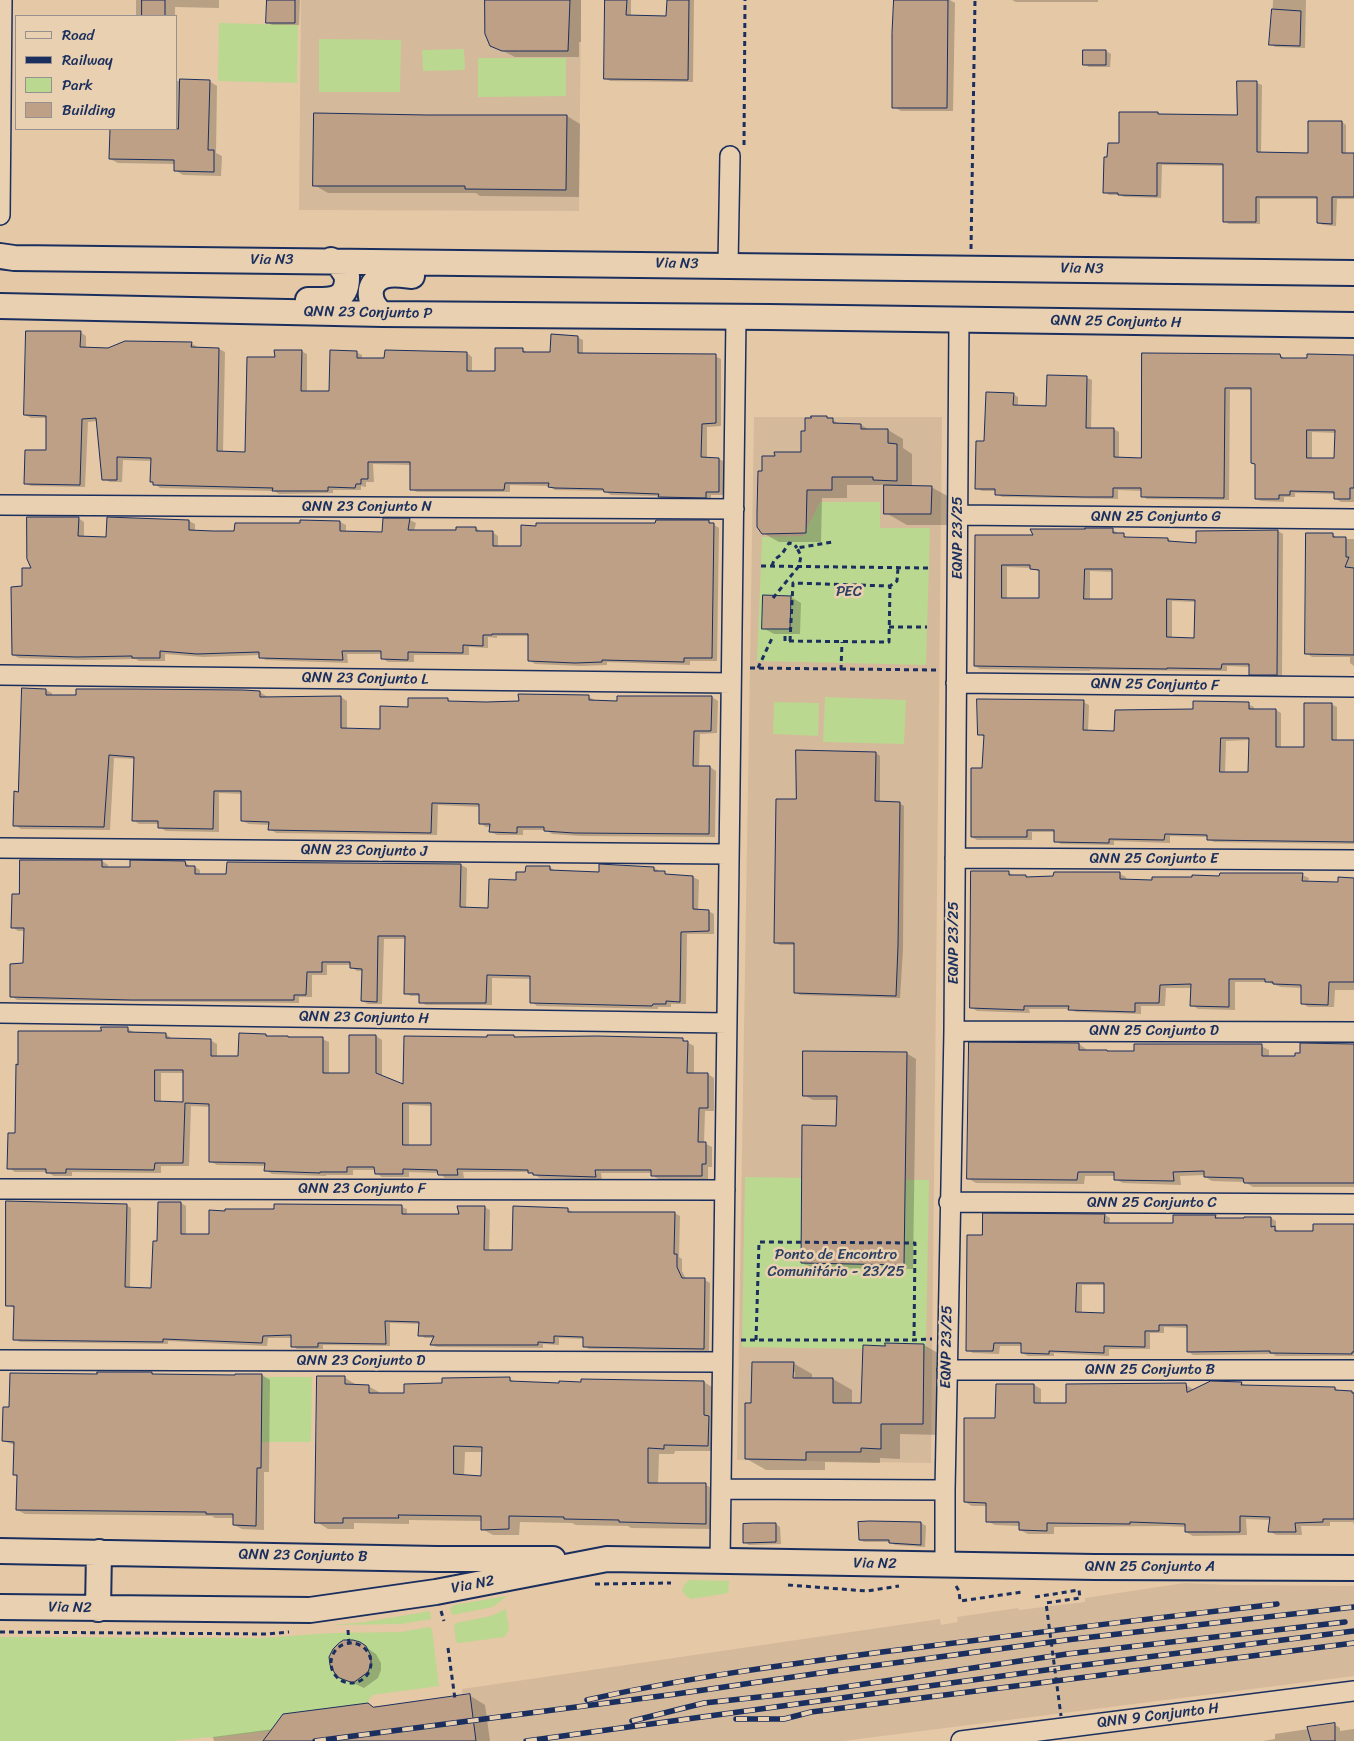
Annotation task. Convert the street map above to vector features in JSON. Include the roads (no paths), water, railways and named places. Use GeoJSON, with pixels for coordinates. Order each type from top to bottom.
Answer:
{"type":"FeatureCollection","features":[{"type":"Feature","properties":{"kind":"main road","name":"Via N3"},"geometry":{"type":"LineString","coordinates":[[0,256],[24,258],[1354,273]]}},
{"type":"Feature","properties":{"kind":"main road"},"geometry":{"type":"LineString","coordinates":[[117,308],[216,298],[331,300],[342,295],[347,283],[347,276],[339,264],[331,260]]}},
{"type":"Feature","properties":{"kind":"main road"},"geometry":{"type":"LineString","coordinates":[[383,314],[373,306],[370,293],[376,281],[387,275],[486,277],[568,263]]}},
{"type":"Feature","properties":{"kind":"main road","name":"QNN 23 Conjunto P"},"geometry":{"type":"LineString","coordinates":[[0,306],[383,314],[736,318]]}},
{"type":"Feature","properties":{"kind":"main road"},"geometry":{"type":"LineString","coordinates":[[1274,324],[1354,310]]}},
{"type":"Feature","properties":{"kind":"main road"},"geometry":{"type":"LineString","coordinates":[[736,318],[959,320]]}},
{"type":"Feature","properties":{"kind":"main road","name":"QNN 25 Conjunto H"},"geometry":{"type":"LineString","coordinates":[[959,320],[1274,324]]}},
{"type":"Feature","properties":{"kind":"main road"},"geometry":{"type":"LineString","coordinates":[[1274,324],[1354,325]]}},
{"type":"Feature","properties":{"kind":"main road","name":"QNN 23 Conjunto B"},"geometry":{"type":"LineString","coordinates":[[0,1551],[437,1558],[607,1558]]}},
{"type":"Feature","properties":{"kind":"main road"},"geometry":{"type":"LineString","coordinates":[[98,1552],[98,1608]]}},
{"type":"Feature","properties":{"kind":"main road","name":"Via N2"},"geometry":{"type":"LineString","coordinates":[[0,1607],[310,1610],[436,1592],[607,1558],[720,1561],[949,1574]]}},
{"type":"Feature","properties":{"kind":"main road","name":"QNN 25 Conjunto A"},"geometry":{"type":"LineString","coordinates":[[949,1574],[1095,1567],[1354,1568]]}},
{"type":"Feature","properties":{"kind":"street"},"geometry":{"type":"LineString","coordinates":[[0,215],[2,0]]}},
{"type":"Feature","properties":{"kind":"street"},"geometry":{"type":"LineString","coordinates":[[728,265],[730,156]]}},
{"type":"Feature","properties":{"kind":"street"},"geometry":{"type":"LineString","coordinates":[[720,1561],[736,318]]}},
{"type":"Feature","properties":{"kind":"street","name":"EQNP 23/25"},"geometry":{"type":"LineString","coordinates":[[949,1574],[944,1490],[954,1030],[959,320]]}},
{"type":"Feature","properties":{"kind":"street","name":"QNN 23 Conjunto N"},"geometry":{"type":"LineString","coordinates":[[0,505],[734,510]]}},
{"type":"Feature","properties":{"kind":"street","name":"QNN 25 Conjunto G"},"geometry":{"type":"LineString","coordinates":[[958,516],[1354,519]]}},
{"type":"Feature","properties":{"kind":"street","name":"QNN 23 Conjunto L"},"geometry":{"type":"LineString","coordinates":[[0,675],[730,683]]}},
{"type":"Feature","properties":{"kind":"street","name":"QNN 25 Conjunto F"},"geometry":{"type":"LineString","coordinates":[[956,683],[1354,687]]}},
{"type":"Feature","properties":{"kind":"street","name":"QNN 23 Conjunto J"},"geometry":{"type":"LineString","coordinates":[[0,848],[728,854]]}},
{"type":"Feature","properties":{"kind":"street","name":"QNN 25 Conjunto E"},"geometry":{"type":"LineString","coordinates":[[955,858],[1354,860]]}},
{"type":"Feature","properties":{"kind":"street","name":"QNN 23 Conjunto H"},"geometry":{"type":"LineString","coordinates":[[0,1013],[727,1023]]}},
{"type":"Feature","properties":{"kind":"street","name":"QNN 25 Conjunto D"},"geometry":{"type":"LineString","coordinates":[[954,1030],[1354,1032]]}},
{"type":"Feature","properties":{"kind":"street","name":"QNN 23 Conjunto F"},"geometry":{"type":"LineString","coordinates":[[0,1189],[725,1190]]}},
{"type":"Feature","properties":{"kind":"street","name":"QNN 25 Conjunto C"},"geometry":{"type":"LineString","coordinates":[[949,1202],[1354,1204]]}},
{"type":"Feature","properties":{"kind":"street","name":"QNN 23 Conjunto D"},"geometry":{"type":"LineString","coordinates":[[0,1360],[722,1362]]}},
{"type":"Feature","properties":{"kind":"street","name":"QNN 25 Conjunto B"},"geometry":{"type":"LineString","coordinates":[[947,1370],[1354,1370]]}},
{"type":"Feature","properties":{"kind":"street"},"geometry":{"type":"LineString","coordinates":[[721,1489],[944,1490]]}},
{"type":"Feature","properties":{"kind":"street","name":"QNN 9 Conjunto H"},"geometry":{"type":"LineString","coordinates":[[961,1741],[1354,1691]]}},
{"type":"Feature","properties":{"kind":"railway"},"geometry":{"type":"LineString","coordinates":[[587,1700],[697,1679],[808,1662],[1030,1633],[1277,1604]]}},
{"type":"Feature","properties":{"kind":"railway"},"geometry":{"type":"LineString","coordinates":[[315,1741],[676,1694],[1066,1640],[1354,1607]]}},
{"type":"Feature","properties":{"kind":"railway"},"geometry":{"type":"LineString","coordinates":[[632,1721],[704,1703],[824,1690],[1067,1654],[1345,1622]]}},
{"type":"Feature","properties":{"kind":"railway"},"geometry":{"type":"LineString","coordinates":[[526,1741],[1068,1667],[1354,1631]]}},
{"type":"Feature","properties":{"kind":"railway"},"geometry":{"type":"LineString","coordinates":[[736,1719],[784,1719],[811,1712],[1354,1643]]}},
{"type":"Feature","properties":{"kind":"park label","name":"PEC"},"geometry":{"type":"Point","coordinates":[849,592]}},
{"type":"Feature","properties":{"kind":"park label","name":"Ponto de Encontro Comunitário - 23/25"},"geometry":{"type":"Point","coordinates":[836,1264]}}]}
